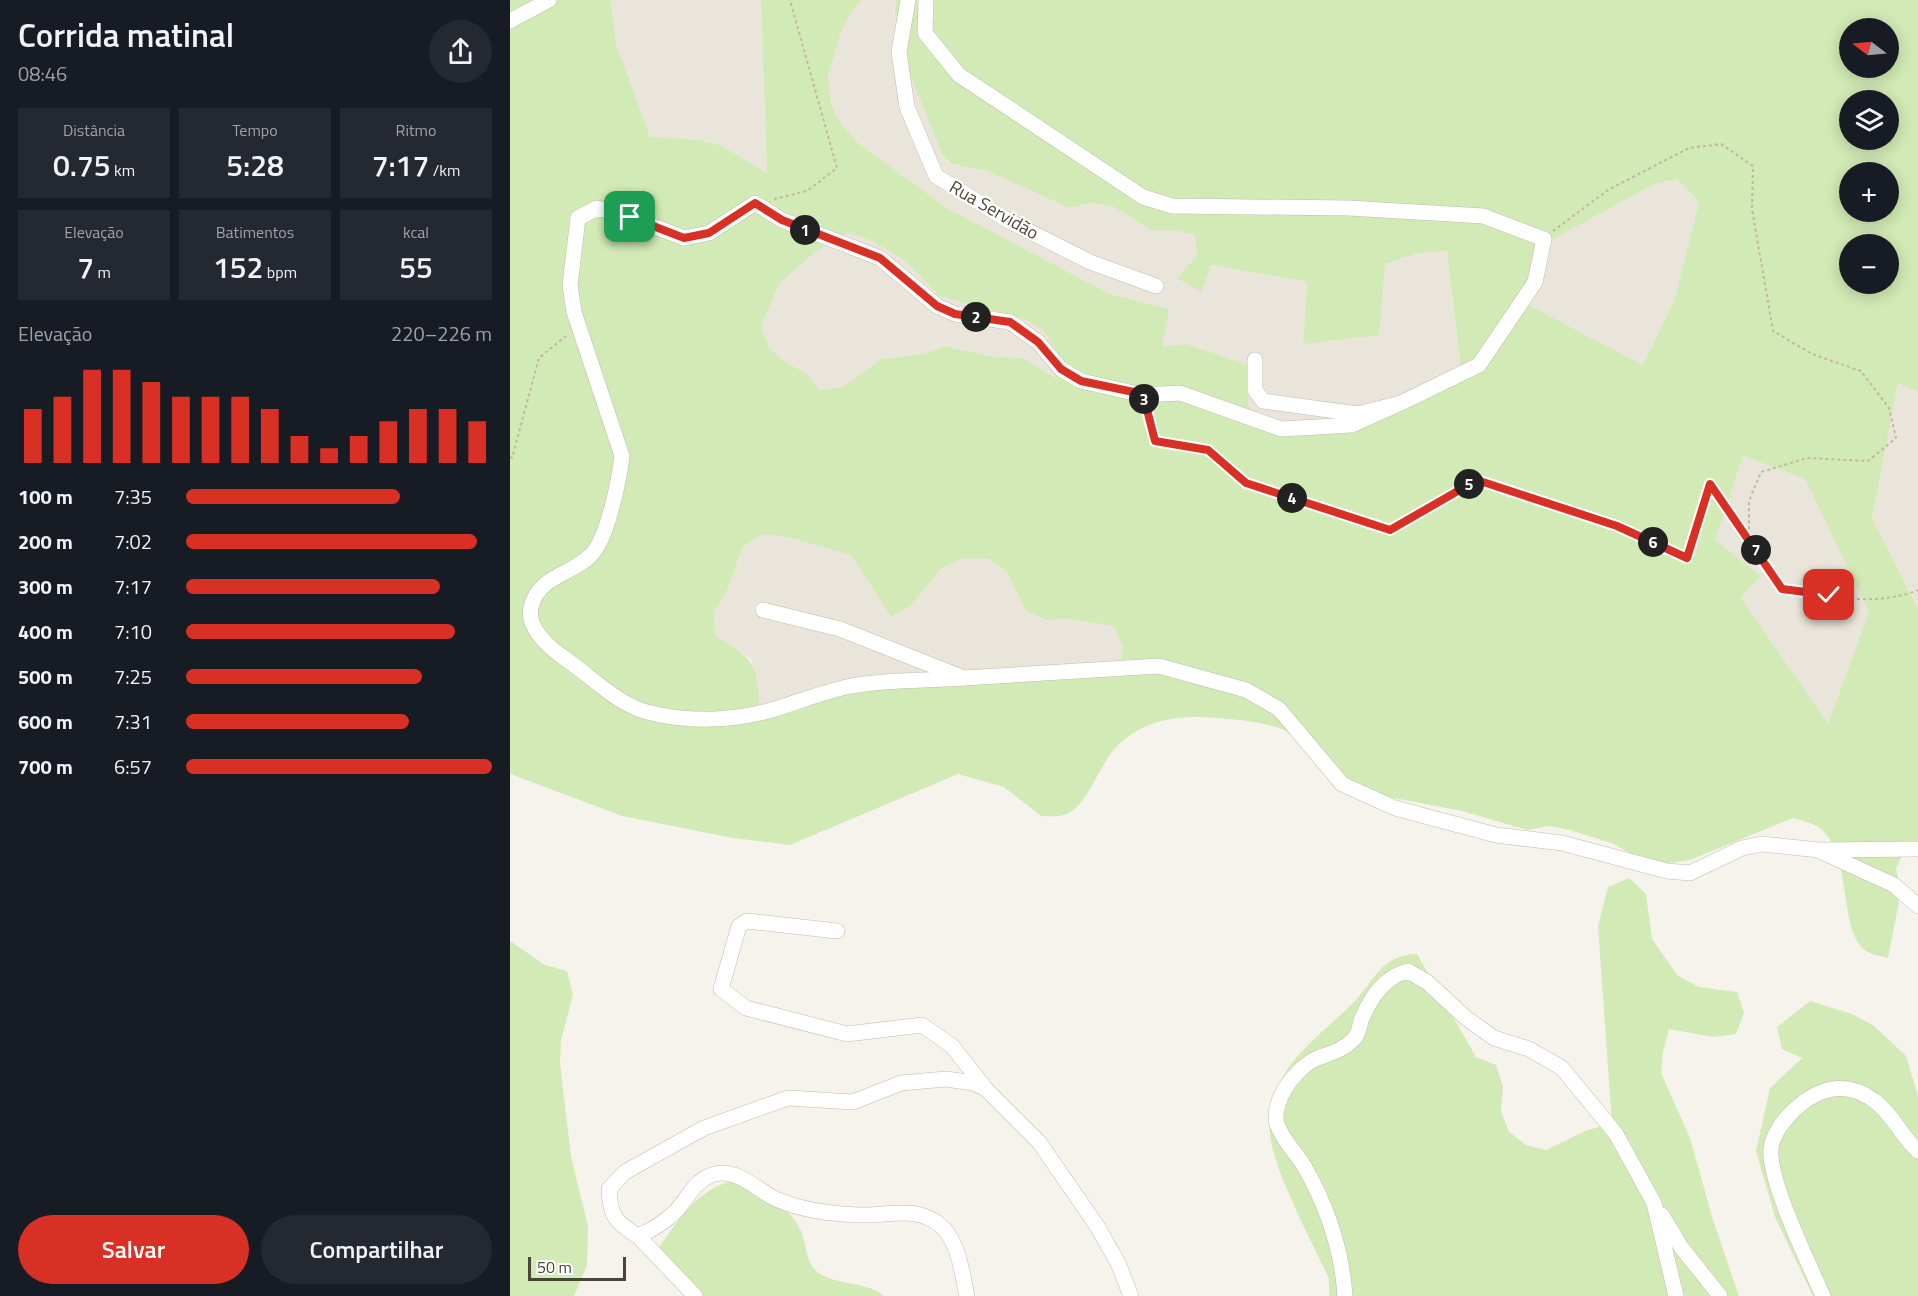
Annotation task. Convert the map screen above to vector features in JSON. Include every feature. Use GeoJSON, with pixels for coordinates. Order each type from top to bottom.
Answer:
{"type":"FeatureCollection","features":[{"type":"Feature","properties":{"kind":"street"},"geometry":{"type":"LineString","coordinates":[[510,21],[549,0]]}},
{"type":"Feature","properties":{"kind":"street","name":"Rua Servidão"},"geometry":{"type":"LineString","coordinates":[[908,0],[899,52],[907,107],[936,176],[1009,221],[1090,262],[1156,286]]}},
{"type":"Feature","properties":{"kind":"street"},"geometry":{"type":"LineString","coordinates":[[926,0],[925,33],[959,75],[1143,197],[1172,206],[1349,208],[1483,216],[1544,239],[1535,282],[1479,365],[1352,425],[1281,429],[1180,393],[1143,394],[1081,381],[1061,369],[1038,342],[1010,322],[955,314],[937,306],[880,258],[782,220],[755,203],[709,233],[684,238],[630,217],[597,208],[578,219],[573,242],[570,285],[577,327],[596,375],[622,456],[620,478],[599,545],[590,557],[538,590],[530,609],[535,630],[556,653],[616,697],[649,713],[694,719],[734,718],[852,686],[1159,666],[1246,690],[1279,708],[1342,784],[1395,808],[1496,835],[1562,843],[1667,871],[1690,873],[1742,848],[1762,844],[1819,850],[1918,849]]}},
{"type":"Feature","properties":{"kind":"street"},"geometry":{"type":"LineString","coordinates":[[1255,360],[1255,390],[1263,401],[1358,414],[1401,403]]}},
{"type":"Feature","properties":{"kind":"street"},"geometry":{"type":"LineString","coordinates":[[763,610],[840,629],[964,678]]}},
{"type":"Feature","properties":{"kind":"street"},"geometry":{"type":"LineString","coordinates":[[1819,850],[1894,885],[1918,906]]}},
{"type":"Feature","properties":{"kind":"street"},"geometry":{"type":"LineString","coordinates":[[837,931],[747,921],[739,926],[721,989],[746,1008],[847,1034],[922,1025],[952,1046],[985,1088],[1039,1142],[1097,1226],[1118,1263],[1131,1296]]}},
{"type":"Feature","properties":{"kind":"street"},"geometry":{"type":"LineString","coordinates":[[1345,1296],[1339,1249],[1330,1223],[1310,1176],[1298,1155],[1286,1143],[1275,1113],[1284,1090],[1298,1073],[1316,1058],[1332,1055],[1352,1041],[1359,1032],[1361,1020],[1378,990],[1394,974],[1408,971],[1427,982],[1466,1018],[1494,1038],[1529,1049],[1562,1068],[1616,1134],[1681,1246],[1720,1296]]}},
{"type":"Feature","properties":{"kind":"street"},"geometry":{"type":"LineString","coordinates":[[695,1296],[638,1236],[620,1225],[610,1209],[609,1189],[626,1172],[704,1128],[788,1098],[853,1102],[901,1083],[946,1079],[973,1083],[985,1088]]}},
{"type":"Feature","properties":{"kind":"street"},"geometry":{"type":"LineString","coordinates":[[1823,1296],[1774,1173],[1771,1148],[1780,1126],[1801,1104],[1816,1094],[1840,1087],[1856,1090],[1877,1103],[1918,1151]]}},
{"type":"Feature","properties":{"kind":"street"},"geometry":{"type":"LineString","coordinates":[[638,1236],[654,1228],[675,1212],[699,1182],[715,1174],[732,1173],[775,1198],[803,1209],[862,1215],[918,1212],[940,1225],[957,1251],[967,1296]]}},
{"type":"Feature","properties":{"kind":"street"},"geometry":{"type":"LineString","coordinates":[[1654,1203],[1676,1296]]}},
{"type":"Feature","properties":{"kind":"path"},"geometry":{"type":"LineString","coordinates":[[755,203],[807,191],[837,168],[790,0]]}},
{"type":"Feature","properties":{"kind":"path"},"geometry":{"type":"LineString","coordinates":[[1544,239],[1608,190],[1689,148],[1721,144],[1753,166],[1752,209],[1773,331],[1812,354],[1861,371],[1889,408],[1896,438],[1869,461],[1807,458],[1761,472],[1749,501],[1749,539]]}},
{"type":"Feature","properties":{"kind":"path"},"geometry":{"type":"LineString","coordinates":[[510,458],[512,458],[539,358],[577,327]]}},
{"type":"Feature","properties":{"kind":"path"},"geometry":{"type":"LineString","coordinates":[[1143,394],[1155,441],[1208,450],[1246,483],[1390,530],[1477,480],[1617,526],[1687,558],[1710,484],[1782,589],[1876,601],[1897,598],[1918,590]]}},
{"type":"Feature","properties":{"kind":"shaded area"},"geometry":{"type":"Polygon","coordinates":[[[609,0],[761,0],[767,174],[723,146],[700,140],[650,137],[616,43],[609,0]]]}},
{"type":"Feature","properties":{"kind":"shaded area"},"geometry":{"type":"Polygon","coordinates":[[[862,0],[896,0],[894,10],[908,64],[942,154],[950,164],[988,171],[1069,208],[1091,203],[1112,206],[1151,230],[1173,230],[1195,235],[1201,291],[1210,265],[1307,282],[1303,343],[1385,264],[1419,253],[1447,251],[1461,370],[1339,422],[1275,424],[1254,415],[1248,405],[1247,365],[1161,348],[1169,309],[1110,294],[947,208],[857,142],[841,124],[831,104],[828,77],[841,32],[852,11],[862,0]]]}},
{"type":"Feature","properties":{"kind":"shaded area"},"geometry":{"type":"Polygon","coordinates":[[[1677,179],[1699,202],[1674,301],[1643,365],[1527,305],[1552,240],[1654,184],[1677,179]]]}},
{"type":"Feature","properties":{"kind":"shaded area"},"geometry":{"type":"Polygon","coordinates":[[[848,233],[870,240],[907,262],[939,296],[1024,319],[1043,330],[1056,350],[1056,378],[1022,358],[989,356],[945,346],[925,354],[881,359],[843,387],[820,390],[806,373],[787,363],[769,348],[761,326],[779,284],[816,251],[848,233]]]}},
{"type":"Feature","properties":{"kind":"shaded area"},"geometry":{"type":"Polygon","coordinates":[[[1898,382],[1918,392],[1918,609],[1872,518],[1898,382]]]}},
{"type":"Feature","properties":{"kind":"shaded area"},"geometry":{"type":"Polygon","coordinates":[[[1743,456],[1805,479],[1869,612],[1828,725],[1739,596],[1761,576],[1714,540],[1743,456]]]}},
{"type":"Feature","properties":{"kind":"shaded area"},"geometry":{"type":"Polygon","coordinates":[[[764,534],[787,537],[851,555],[891,617],[911,605],[941,569],[963,558],[988,558],[1006,571],[1026,611],[1046,620],[1070,619],[1114,626],[1123,647],[1121,663],[760,706],[758,682],[751,659],[715,635],[714,612],[727,591],[743,546],[764,534]]]}},
{"type":"Feature","properties":{"kind":"green space"},"geometry":{"type":"Polygon","coordinates":[[[510,0],[610,0],[616,43],[650,137],[700,140],[723,146],[767,174],[761,0],[862,0],[852,11],[841,32],[828,77],[831,104],[841,124],[857,142],[947,208],[1110,294],[1169,309],[1162,347],[1186,344],[1248,365],[1248,405],[1254,415],[1275,424],[1339,422],[1461,370],[1447,251],[1419,253],[1385,264],[1379,335],[1303,344],[1307,282],[1211,265],[1201,292],[1177,278],[1197,256],[1195,235],[1173,230],[1151,230],[1112,206],[1091,203],[1069,208],[988,171],[951,164],[942,154],[904,53],[895,14],[896,0],[1918,0],[1918,392],[1898,383],[1872,518],[1918,609],[1918,844],[1905,849],[1896,869],[1901,891],[1888,958],[1866,951],[1857,940],[1851,925],[1836,851],[1827,836],[1810,823],[1793,818],[1690,860],[1667,863],[1633,855],[1614,844],[1570,830],[1549,826],[1528,830],[1462,811],[1336,787],[1310,751],[1293,734],[1274,726],[1240,720],[1208,717],[1176,718],[1146,726],[1119,744],[1105,762],[1087,794],[1073,810],[1064,815],[1041,816],[1004,787],[958,774],[790,845],[733,838],[622,816],[510,774],[510,0]],[[1677,179],[1654,184],[1552,240],[1528,305],[1643,365],[1674,301],[1699,202],[1677,179]],[[848,233],[816,251],[779,284],[761,326],[769,348],[787,363],[806,373],[820,390],[843,387],[881,359],[925,354],[945,346],[989,356],[1022,358],[1056,378],[1056,350],[1043,330],[1024,319],[939,296],[907,262],[870,240],[848,233]],[[1743,456],[1715,540],[1761,576],[1740,597],[1828,724],[1869,612],[1805,479],[1743,456]],[[764,534],[743,546],[727,591],[714,612],[715,635],[750,662],[757,678],[760,705],[797,696],[1121,662],[1123,647],[1114,626],[1070,619],[1046,620],[1026,611],[1006,571],[988,558],[963,558],[941,569],[911,605],[891,617],[851,555],[787,537],[764,534]]]}},
{"type":"Feature","properties":{"kind":"green space"},"geometry":{"type":"Polygon","coordinates":[[[1629,878],[1646,894],[1652,939],[1678,976],[1699,987],[1737,992],[1744,1013],[1736,1034],[1713,1037],[1669,1029],[1663,1051],[1661,1073],[1690,1138],[1713,1220],[1739,1296],[1329,1296],[1329,1279],[1286,1188],[1270,1135],[1270,1118],[1276,1093],[1287,1070],[1309,1045],[1352,1004],[1386,964],[1405,955],[1417,954],[1476,1057],[1496,1065],[1503,1087],[1501,1111],[1509,1132],[1526,1145],[1546,1150],[1585,1131],[1612,1123],[1598,926],[1608,887],[1629,878]]]}},
{"type":"Feature","properties":{"kind":"green space"},"geometry":{"type":"Polygon","coordinates":[[[510,941],[545,965],[567,971],[573,995],[561,1040],[560,1063],[571,1157],[588,1226],[587,1265],[574,1296],[510,1296],[510,941]]]}},
{"type":"Feature","properties":{"kind":"green space"},"geometry":{"type":"Polygon","coordinates":[[[1810,1001],[1852,1014],[1873,1025],[1906,1056],[1918,1096],[1918,1296],[1813,1296],[1775,1217],[1756,1151],[1770,1088],[1802,1058],[1782,1049],[1777,1027],[1810,1001]]]}},
{"type":"Feature","properties":{"kind":"green space"},"geometry":{"type":"Polygon","coordinates":[[[731,1181],[762,1193],[789,1213],[801,1231],[811,1264],[819,1273],[834,1280],[870,1288],[884,1296],[702,1296],[654,1255],[686,1210],[706,1193],[731,1181]]]}},
{"type":"Feature","properties":{"kind":"route"},"geometry":{"type":"LineString","coordinates":[[630,217],[684,238],[709,233],[755,203],[782,220],[880,258],[937,306],[955,314],[1010,322],[1038,342],[1061,369],[1081,381],[1143,394],[1155,441],[1208,450],[1246,483],[1390,530],[1477,480],[1617,526],[1687,558],[1710,484],[1782,589],[1829,595]]}}]}
